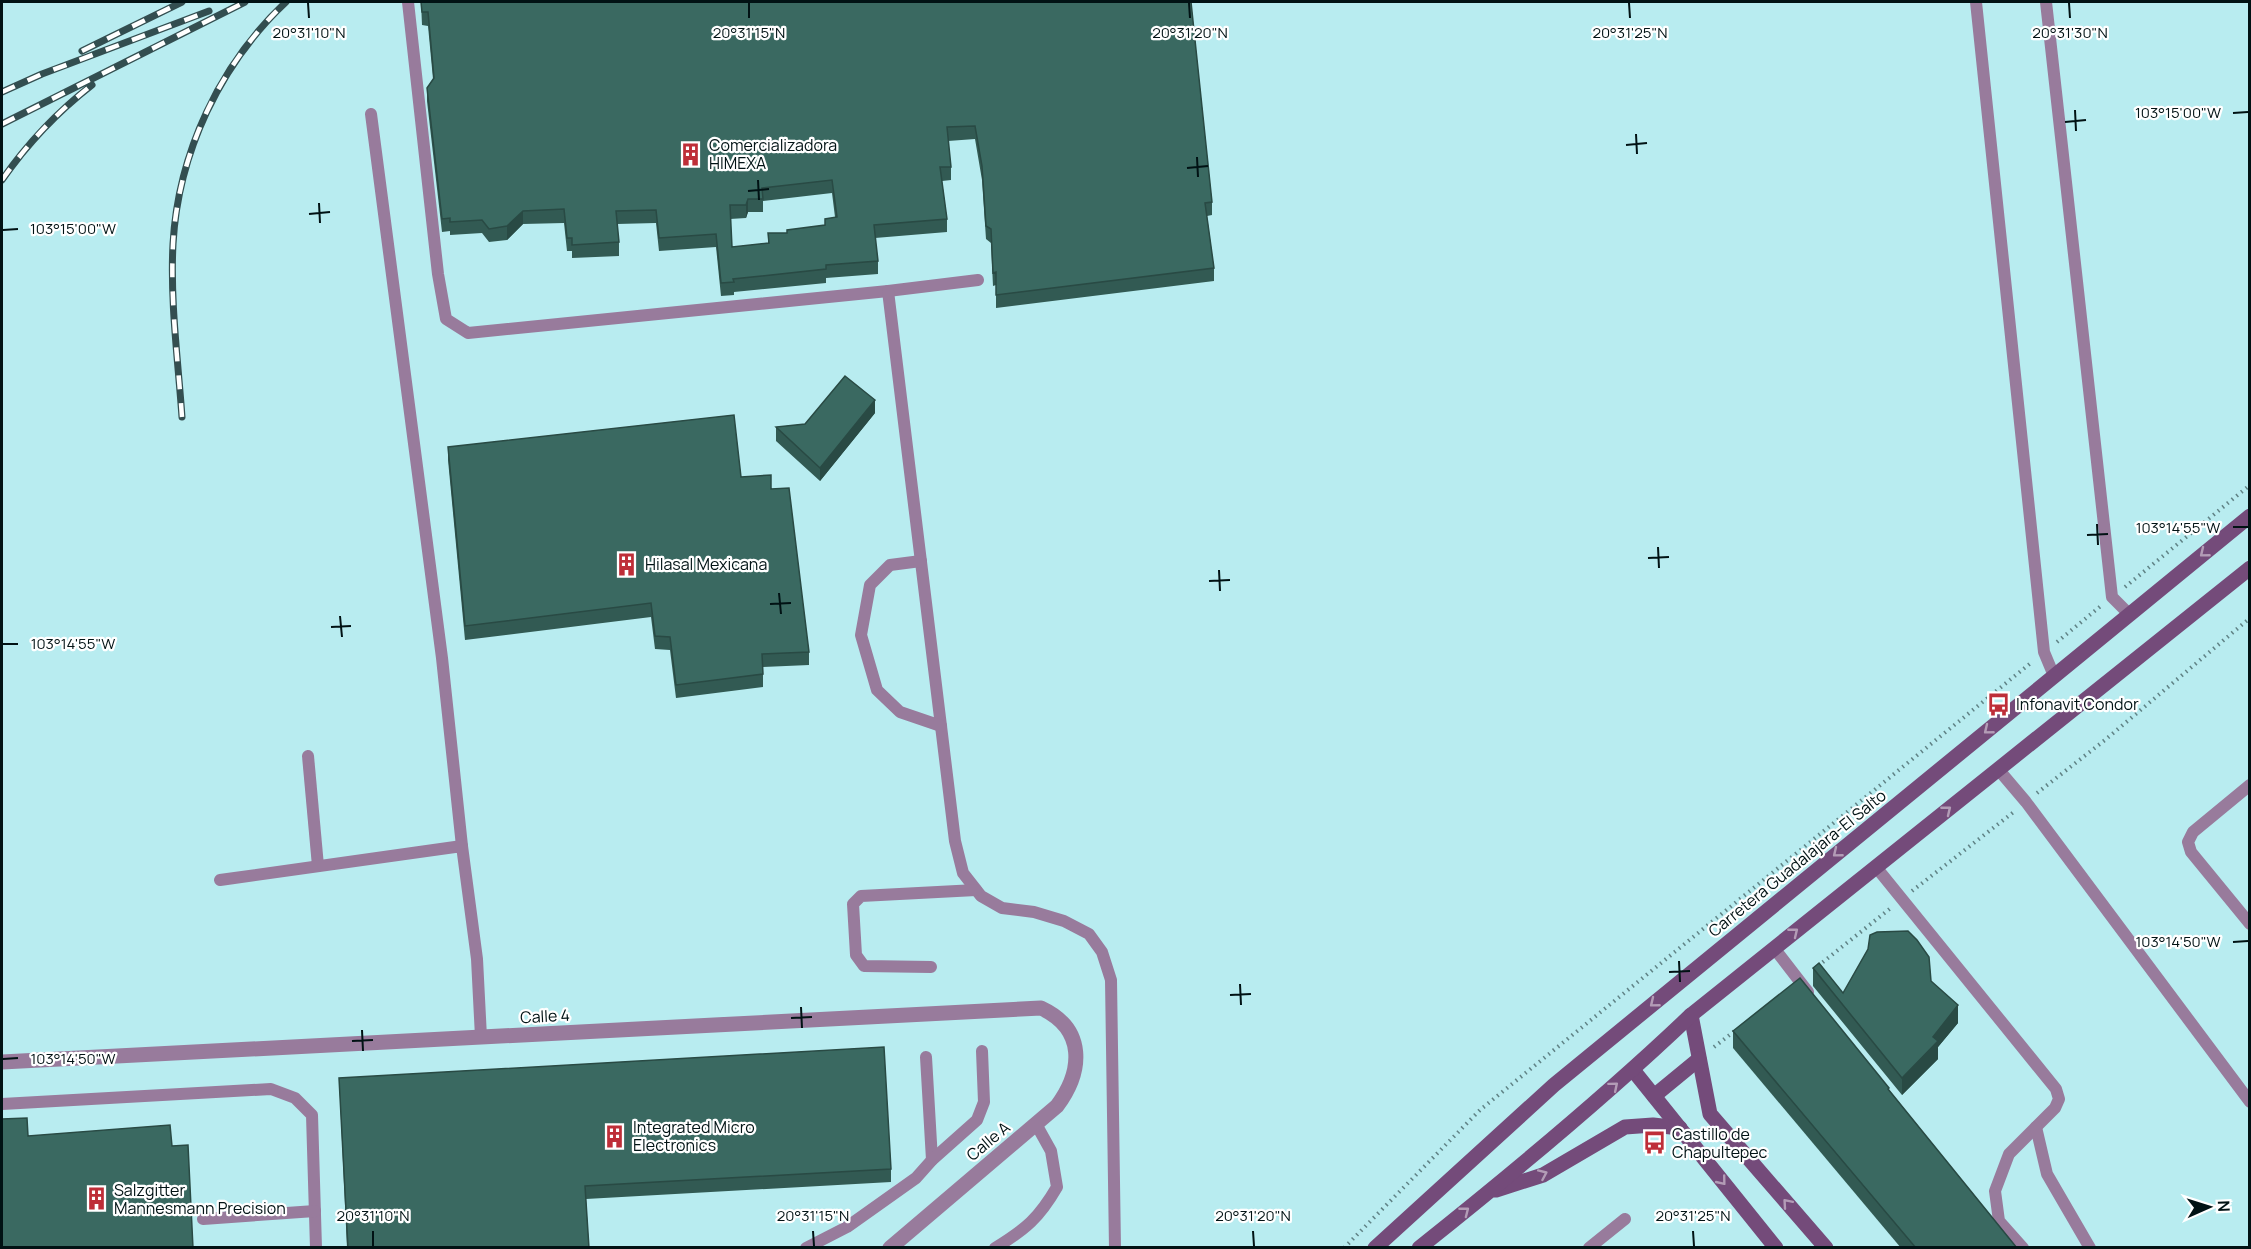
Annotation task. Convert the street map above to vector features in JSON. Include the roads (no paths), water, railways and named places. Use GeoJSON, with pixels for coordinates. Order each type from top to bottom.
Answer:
{"type":"FeatureCollection","features":[{"type":"Feature","properties":{"kind":"main road","name":"Carretera Guadalajara-El Salto"},"geometry":{"type":"LineString","coordinates":[[1375,1248],[1554,1085],[2250,516]]}},
{"type":"Feature","properties":{"kind":"main road"},"geometry":{"type":"LineString","coordinates":[[1419,1248],[1488,1193],[1633,1070],[1691,1016],[1774,948],[2250,568]]}},
{"type":"Feature","properties":{"kind":"main road"},"geometry":{"type":"LineString","coordinates":[[1691,1016],[1710,1114],[1826,1248]]}},
{"type":"Feature","properties":{"kind":"main road"},"geometry":{"type":"LineString","coordinates":[[1654,1096],[1699,1059]]}},
{"type":"Feature","properties":{"kind":"main road"},"geometry":{"type":"LineString","coordinates":[[1633,1070],[1776,1248]]}},
{"type":"Feature","properties":{"kind":"main road"},"geometry":{"type":"LineString","coordinates":[[1488,1193],[1543,1174],[1625,1127],[1653,1125],[1680,1128]]}},
{"type":"Feature","properties":{"kind":"street","name":"Calle 4"},"geometry":{"type":"LineString","coordinates":[[2,1062],[1041,1008],[1056,1015],[1068,1028],[1075,1042]]}},
{"type":"Feature","properties":{"kind":"street","name":"Calle A"},"geometry":{"type":"LineString","coordinates":[[890,1248],[1057,1106],[1068,1092],[1074,1076],[1075,1042]]}},
{"type":"Feature","properties":{"kind":"lane"},"geometry":{"type":"LineString","coordinates":[[408,2],[438,274],[446,319],[468,333],[978,280]]}},
{"type":"Feature","properties":{"kind":"lane"},"geometry":{"type":"LineString","coordinates":[[1976,2],[2044,652],[2054,676]]}},
{"type":"Feature","properties":{"kind":"lane"},"geometry":{"type":"LineString","coordinates":[[2046,2],[2112,597],[2130,614]]}},
{"type":"Feature","properties":{"kind":"lane"},"geometry":{"type":"LineString","coordinates":[[371,114],[442,658],[462,846],[477,959],[481,1037]]}},
{"type":"Feature","properties":{"kind":"lane"},"geometry":{"type":"LineString","coordinates":[[888,291],[955,840],[963,873],[981,896],[1002,908],[1034,912],[1064,921],[1089,934],[1102,952],[1111,980],[1115,1248]]}},
{"type":"Feature","properties":{"kind":"lane"},"geometry":{"type":"LineString","coordinates":[[921,561],[890,565],[870,585],[861,636],[877,690],[900,712],[941,726]]}},
{"type":"Feature","properties":{"kind":"lane"},"geometry":{"type":"LineString","coordinates":[[308,756],[318,866]]}},
{"type":"Feature","properties":{"kind":"lane"},"geometry":{"type":"LineString","coordinates":[[1998,770],[2026,802],[2250,1102]]}},
{"type":"Feature","properties":{"kind":"lane"},"geometry":{"type":"LineString","coordinates":[[2250,785],[2193,832],[2188,842],[2191,852],[2250,924]]}},
{"type":"Feature","properties":{"kind":"lane"},"geometry":{"type":"LineString","coordinates":[[220,880],[462,846]]}},
{"type":"Feature","properties":{"kind":"lane"},"geometry":{"type":"LineString","coordinates":[[1876,867],[2056,1089],[2060,1099],[2055,1108],[2008,1154],[1995,1191],[1999,1221],[2022,1248]]}},
{"type":"Feature","properties":{"kind":"lane"},"geometry":{"type":"LineString","coordinates":[[932,968],[864,966],[856,955],[853,904],[861,896],[976,890]]}},
{"type":"Feature","properties":{"kind":"lane"},"geometry":{"type":"LineString","coordinates":[[1774,948],[1814,1001]]}},
{"type":"Feature","properties":{"kind":"lane"},"geometry":{"type":"LineString","coordinates":[[806,1248],[856,1220],[916,1178],[932,1160],[977,1120],[984,1102],[982,1051]]}},
{"type":"Feature","properties":{"kind":"lane"},"geometry":{"type":"LineString","coordinates":[[926,1057],[932,1160]]}},
{"type":"Feature","properties":{"kind":"lane"},"geometry":{"type":"LineString","coordinates":[[2,1104],[271,1089],[295,1098],[312,1116],[316,1248]]}},
{"type":"Feature","properties":{"kind":"lane"},"geometry":{"type":"LineString","coordinates":[[995,1248],[1022,1231],[1043,1211],[1057,1187],[1051,1150],[1036,1124]]}},
{"type":"Feature","properties":{"kind":"lane"},"geometry":{"type":"LineString","coordinates":[[2036,1127],[2047,1174],[2090,1248]]}},
{"type":"Feature","properties":{"kind":"lane"},"geometry":{"type":"LineString","coordinates":[[203,1219],[315,1211]]}},
{"type":"Feature","properties":{"kind":"lane"},"geometry":{"type":"LineString","coordinates":[[1589,1248],[1625,1219]]}},
{"type":"Feature","properties":{"kind":"railway"},"geometry":{"type":"LineString","coordinates":[[82,51],[182,2]]}},
{"type":"Feature","properties":{"kind":"railway"},"geometry":{"type":"LineString","coordinates":[[2,124],[245,2]]}},
{"type":"Feature","properties":{"kind":"railway"},"geometry":{"type":"LineString","coordinates":[[182,417],[173,309],[172,265],[177,210],[183,177],[207,112],[223,82],[241,53],[262,26],[286,2]]}},
{"type":"Feature","properties":{"kind":"railway"},"geometry":{"type":"LineString","coordinates":[[2,92],[42,74],[209,11]]}},
{"type":"Feature","properties":{"kind":"railway"},"geometry":{"type":"LineString","coordinates":[[2,180],[43,130],[92,85]]}},
{"type":"Feature","properties":{"kind":"place","name":"Comercializadora HIMEXA"},"geometry":{"type":"Point","coordinates":[691,154]}},
{"type":"Feature","properties":{"kind":"place","name":"Hilasal Mexicana"},"geometry":{"type":"Point","coordinates":[627,564]}},
{"type":"Feature","properties":{"kind":"place","name":"Infonavit Condor"},"geometry":{"type":"Point","coordinates":[1998,704]}},
{"type":"Feature","properties":{"kind":"place","name":"Integrated Micro Electronics"},"geometry":{"type":"Point","coordinates":[615,1136]}},
{"type":"Feature","properties":{"kind":"place","name":"Castillo de Chapultepec"},"geometry":{"type":"Point","coordinates":[1654,1143]}},
{"type":"Feature","properties":{"kind":"place","name":"Salzgitter Mannesmann Precision"},"geometry":{"type":"Point","coordinates":[96,1199]}}]}
